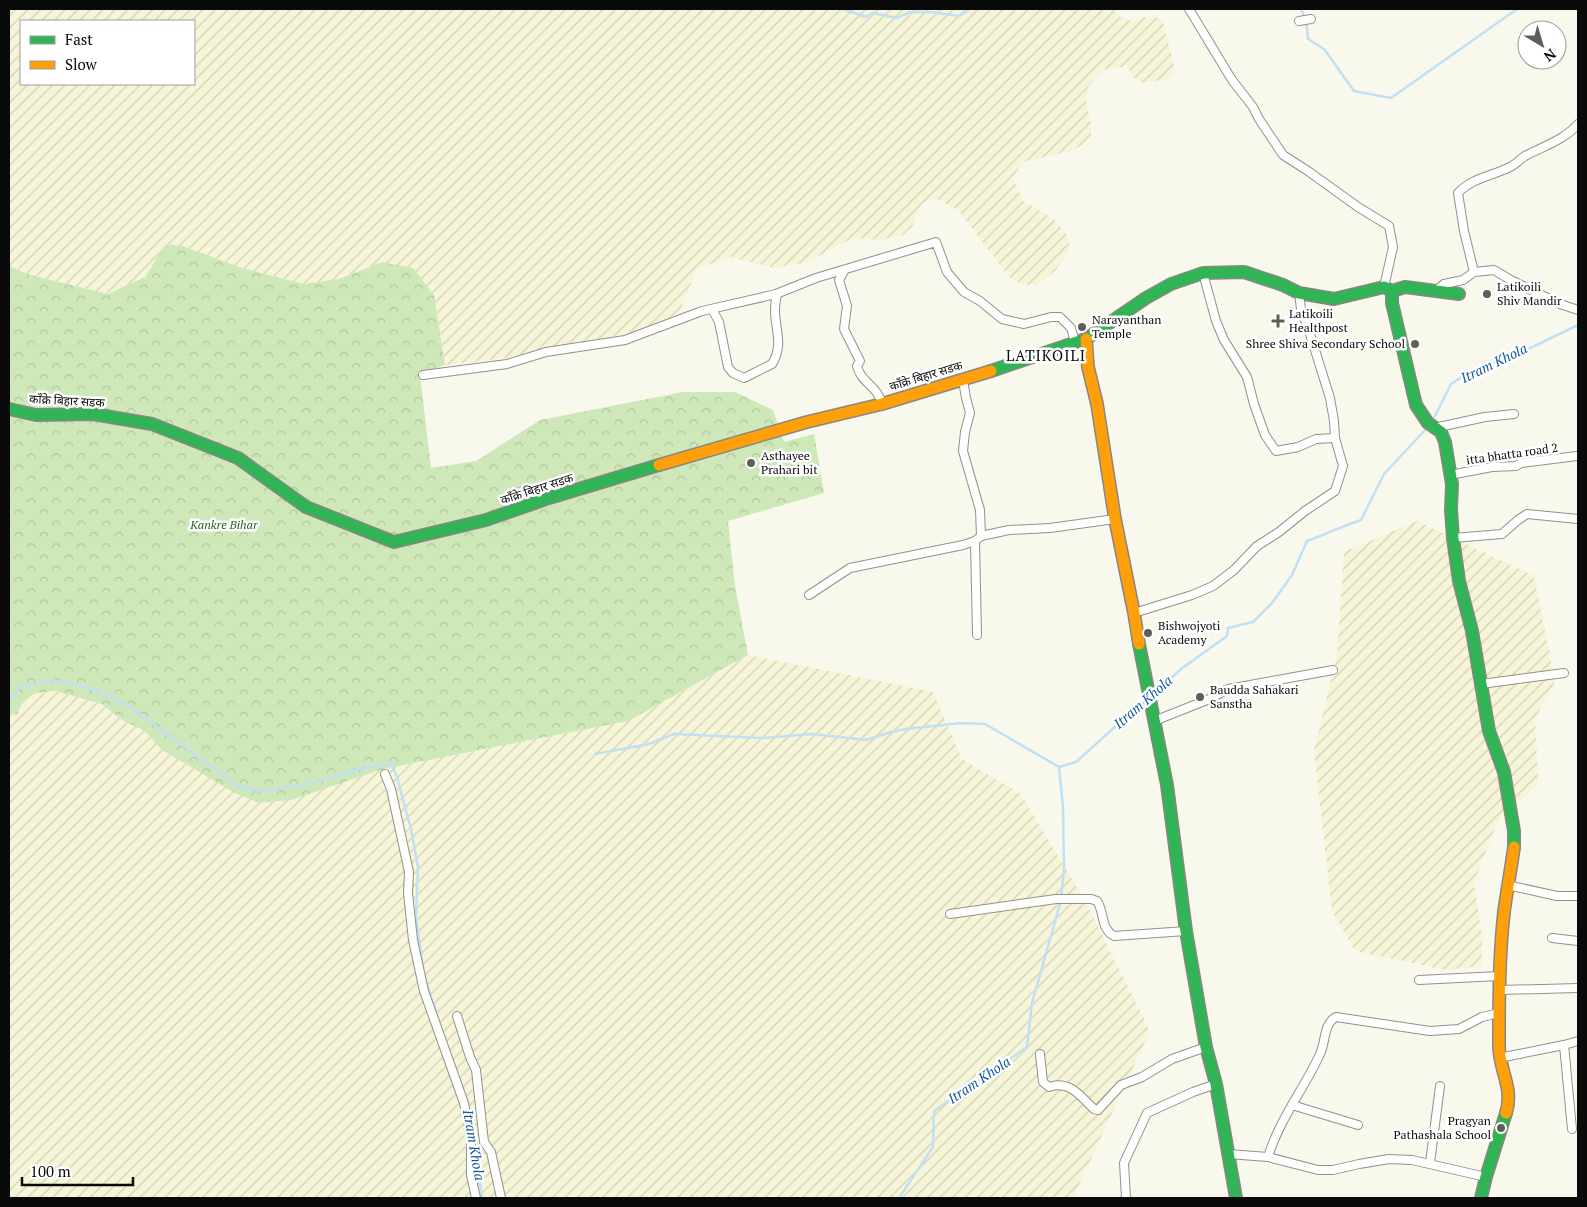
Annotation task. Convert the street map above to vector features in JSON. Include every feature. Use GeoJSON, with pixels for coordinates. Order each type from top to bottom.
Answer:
{"type":"FeatureCollection","features":[{"type":"Feature","properties":{"kind":"street"},"geometry":{"type":"LineString","coordinates":[[1189,9],[1232,80],[1283,155],[1358,208],[1389,226],[1394,247],[1388,289],[1416,405],[1431,425],[1441,432],[1443,436],[1452,484],[1453,538],[1459,581],[1472,631],[1489,730],[1504,772],[1515,841],[1504,912],[1499,976],[1499,1058],[1509,1091],[1509,1104],[1481,1198]]}},
{"type":"Feature","properties":{"kind":"street"},"geometry":{"type":"LineString","coordinates":[[1299,21],[1311,19]]}},
{"type":"Feature","properties":{"kind":"street"},"geometry":{"type":"LineString","coordinates":[[1474,272],[1464,231],[1458,193],[1465,186],[1484,176],[1511,167],[1524,157],[1572,131],[1578,124]]}},
{"type":"Feature","properties":{"kind":"street"},"geometry":{"type":"LineString","coordinates":[[423,375],[507,364],[546,352],[625,340],[712,308],[777,294],[816,278],[936,242],[947,272],[964,292],[980,300],[1002,319],[1024,324],[1050,317],[1060,317],[1071,328],[1080,340],[1096,404],[1141,659],[1167,785],[1186,931],[1206,1047],[1216,1084],[1236,1198]]}},
{"type":"Feature","properties":{"kind":"street"},"geometry":{"type":"LineString","coordinates":[[844,270],[839,280],[847,306],[844,329],[860,361],[857,366],[858,372],[862,379],[878,393],[882,404]]}},
{"type":"Feature","properties":{"kind":"street"},"geometry":{"type":"LineString","coordinates":[[1434,292],[1444,284],[1463,280],[1474,272],[1494,270],[1560,304],[1578,310]]}},
{"type":"Feature","properties":{"kind":"street","name":"काँक्रे बिहार सडक"},"geometry":{"type":"LineString","coordinates":[[9,410],[36,415],[93,414],[152,424],[238,458],[306,507],[394,542],[486,520],[549,498],[807,422],[882,404],[963,380],[1080,340],[1171,284],[1203,273],[1244,272],[1283,285],[1299,293],[1334,299],[1405,287],[1459,294]]}},
{"type":"Feature","properties":{"kind":"street"},"geometry":{"type":"LineString","coordinates":[[1203,273],[1216,321],[1224,340],[1247,377],[1265,435],[1276,451],[1298,447],[1316,439],[1335,438]]}},
{"type":"Feature","properties":{"kind":"street"},"geometry":{"type":"LineString","coordinates":[[1134,614],[1213,586],[1234,570],[1257,546],[1335,491],[1343,466],[1335,438],[1330,398],[1301,309],[1299,293]]}},
{"type":"Feature","properties":{"kind":"street"},"geometry":{"type":"LineString","coordinates":[[712,308],[719,322],[728,367],[744,378],[772,364],[778,352],[779,335],[775,311],[777,294]]}},
{"type":"Feature","properties":{"kind":"street"},"geometry":{"type":"LineString","coordinates":[[963,380],[970,413],[963,451],[980,510],[977,635]]}},
{"type":"Feature","properties":{"kind":"street"},"geometry":{"type":"LineString","coordinates":[[1431,425],[1514,414]]}},
{"type":"Feature","properties":{"kind":"street","name":"itta bhatta road 2"},"geometry":{"type":"LineString","coordinates":[[1450,475],[1492,467],[1516,466],[1521,463],[1577,456]]}},
{"type":"Feature","properties":{"kind":"street"},"geometry":{"type":"LineString","coordinates":[[1453,538],[1502,534],[1527,514],[1578,519]]}},
{"type":"Feature","properties":{"kind":"street"},"geometry":{"type":"LineString","coordinates":[[809,595],[850,568],[978,539],[1009,530],[1050,528],[1115,519]]}},
{"type":"Feature","properties":{"kind":"street"},"geometry":{"type":"LineString","coordinates":[[1154,721],[1207,700],[1228,689],[1333,670]]}},
{"type":"Feature","properties":{"kind":"street"},"geometry":{"type":"LineString","coordinates":[[1481,684],[1564,673]]}},
{"type":"Feature","properties":{"kind":"street"},"geometry":{"type":"LineString","coordinates":[[385,774],[391,789],[408,872],[408,893],[413,940],[424,991],[464,1103],[471,1140],[470,1175],[476,1198]]}},
{"type":"Feature","properties":{"kind":"street"},"geometry":{"type":"LineString","coordinates":[[1508,885],[1557,896],[1578,896]]}},
{"type":"Feature","properties":{"kind":"street"},"geometry":{"type":"LineString","coordinates":[[950,914],[1056,899],[1091,899],[1097,901],[1100,905],[1105,929],[1114,936],[1186,931]]}},
{"type":"Feature","properties":{"kind":"street"},"geometry":{"type":"LineString","coordinates":[[1552,938],[1578,941]]}},
{"type":"Feature","properties":{"kind":"street"},"geometry":{"type":"LineString","coordinates":[[1419,980],[1499,976]]}},
{"type":"Feature","properties":{"kind":"street"},"geometry":{"type":"LineString","coordinates":[[1500,990],[1578,988]]}},
{"type":"Feature","properties":{"kind":"street"},"geometry":{"type":"LineString","coordinates":[[1268,1157],[1292,1105],[1309,1078],[1323,1048],[1327,1026],[1331,1020],[1336,1017],[1430,1031],[1459,1029],[1482,1018],[1499,1013]]}},
{"type":"Feature","properties":{"kind":"street"},"geometry":{"type":"LineString","coordinates":[[457,1016],[476,1070],[484,1142],[491,1152],[501,1198]]}},
{"type":"Feature","properties":{"kind":"street"},"geometry":{"type":"LineString","coordinates":[[1499,1058],[1578,1041]]}},
{"type":"Feature","properties":{"kind":"street"},"geometry":{"type":"LineString","coordinates":[[1564,1045],[1572,1129]]}},
{"type":"Feature","properties":{"kind":"street"},"geometry":{"type":"LineString","coordinates":[[1040,1054],[1043,1082],[1049,1087],[1058,1084],[1070,1087],[1094,1110],[1098,1110],[1122,1086],[1142,1077],[1172,1059],[1206,1047]]}},
{"type":"Feature","properties":{"kind":"street"},"geometry":{"type":"LineString","coordinates":[[1126,1198],[1124,1163],[1139,1128],[1148,1113],[1193,1092],[1216,1084]]}},
{"type":"Feature","properties":{"kind":"street"},"geometry":{"type":"LineString","coordinates":[[1430,1163],[1440,1086]]}},
{"type":"Feature","properties":{"kind":"street"},"geometry":{"type":"LineString","coordinates":[[1292,1105],[1358,1125]]}},
{"type":"Feature","properties":{"kind":"street"},"geometry":{"type":"LineString","coordinates":[[1228,1154],[1268,1157],[1318,1170],[1333,1170],[1389,1159],[1412,1160],[1486,1177]]}},
{"type":"Feature","properties":{"kind":"green space"},"geometry":{"type":"Polygon","coordinates":[[[9,9],[1114,9],[1120,17],[1131,21],[1155,15],[1163,23],[1175,69],[1168,79],[1143,83],[1133,77],[1127,66],[1103,70],[1088,87],[1086,100],[1091,124],[1091,136],[1082,145],[1071,151],[1022,162],[1013,179],[1023,201],[1054,219],[1068,237],[1070,249],[1056,270],[1037,285],[1025,285],[1010,278],[958,210],[935,198],[922,204],[912,227],[903,235],[879,240],[853,238],[807,262],[774,268],[730,257],[697,269],[680,311],[655,327],[529,355],[445,365],[434,295],[382,262],[339,279],[304,284],[242,268],[182,246],[166,244],[146,277],[109,294],[27,274],[9,266],[9,9]]]}},
{"type":"Feature","properties":{"kind":"green space","name":"Kankre Bihar"},"geometry":{"type":"Polygon","coordinates":[[[166,244],[182,246],[242,268],[304,284],[339,279],[382,262],[413,268],[434,295],[445,365],[420,375],[431,468],[476,461],[540,420],[683,392],[735,392],[773,410],[784,442],[814,434],[824,493],[728,521],[735,586],[748,655],[628,721],[383,769],[291,800],[259,803],[235,793],[162,750],[145,731],[122,720],[102,704],[55,691],[36,693],[22,703],[17,715],[9,713],[9,266],[27,274],[108,294],[145,277],[166,244]]]}},
{"type":"Feature","properties":{"kind":"green space"},"geometry":{"type":"Polygon","coordinates":[[[1417,521],[1534,576],[1555,682],[1535,719],[1538,783],[1497,823],[1474,882],[1482,939],[1482,966],[1445,970],[1355,951],[1332,911],[1314,751],[1337,655],[1344,552],[1417,521]]]}},
{"type":"Feature","properties":{"kind":"green space"},"geometry":{"type":"Polygon","coordinates":[[[748,655],[933,692],[962,759],[1021,794],[1085,901],[1150,1031],[1073,1198],[9,1198],[9,713],[17,714],[22,703],[31,696],[36,693],[55,691],[102,704],[122,720],[145,731],[162,750],[371,774],[383,769],[628,721],[748,655]]]}},
{"type":"Feature","properties":{"kind":"waterway"},"geometry":{"type":"LineString","coordinates":[[843,9],[866,17],[872,13],[897,18],[910,12],[930,12],[959,16],[970,9]]}},
{"type":"Feature","properties":{"kind":"waterway","name":"Itram Khola"},"geometry":{"type":"LineString","coordinates":[[1301,9],[1306,20],[1308,39],[1324,49],[1354,91],[1391,98],[1517,9]]}},
{"type":"Feature","properties":{"kind":"waterway","name":"Itram Khola"},"geometry":{"type":"LineString","coordinates":[[1432,422],[1451,384],[1471,371],[1520,353],[1578,325]]}},
{"type":"Feature","properties":{"kind":"waterway","name":"Itram Khola"},"geometry":{"type":"LineString","coordinates":[[1152,696],[1181,669],[1227,636],[1228,628],[1253,622],[1272,603],[1292,575],[1307,541],[1361,520],[1384,474],[1427,428]]}},
{"type":"Feature","properties":{"kind":"waterway"},"geometry":{"type":"LineString","coordinates":[[9,701],[21,686],[52,680],[90,688],[129,706],[239,787],[262,791],[312,783],[359,769],[391,763],[397,777],[411,829],[418,867],[416,917],[423,968]]}},
{"type":"Feature","properties":{"kind":"waterway","name":"Itram Khola"},"geometry":{"type":"LineString","coordinates":[[899,1198],[933,1147],[934,1111],[1027,1047],[1032,1003],[1060,904],[1064,871],[1063,807],[1059,767],[1076,762],[1146,701]]}},
{"type":"Feature","properties":{"kind":"waterway"},"geometry":{"type":"LineString","coordinates":[[595,754],[649,744],[674,734],[762,738],[813,734],[866,740],[906,729],[961,723],[985,724],[1059,767]]}},
{"type":"Feature","properties":{"kind":"waterway"},"geometry":{"type":"LineString","coordinates":[[424,976],[438,1018]]}},
{"type":"Feature","properties":{"kind":"waterway","name":"Itram Khola"},"geometry":{"type":"LineString","coordinates":[[469,1108],[472,1128]]}},
{"type":"Feature","properties":{"kind":"waterway","name":"Itram Khola"},"geometry":{"type":"LineString","coordinates":[[475,1145],[482,1198]]}},
{"type":"Feature","properties":{"kind":"traffic: fast"},"geometry":{"type":"LineString","coordinates":[[991,371],[1086,339],[1146,298],[1171,284],[1203,273],[1244,272],[1283,285],[1299,293],[1334,299],[1384,287],[1392,291],[1405,287],[1459,294]]}},
{"type":"Feature","properties":{"kind":"traffic: fast"},"geometry":{"type":"LineString","coordinates":[[1392,291],[1392,303],[1416,405],[1428,423],[1441,432],[1445,442],[1452,484],[1453,538],[1459,581],[1472,631],[1489,731],[1504,772],[1514,831],[1514,847]]}},
{"type":"Feature","properties":{"kind":"traffic: fast"},"geometry":{"type":"LineString","coordinates":[[9,409],[36,415],[93,414],[152,424],[238,458],[306,507],[394,542],[486,520],[549,498],[659,465]]}},
{"type":"Feature","properties":{"kind":"traffic: fast"},"geometry":{"type":"LineString","coordinates":[[1139,644],[1167,785],[1186,931],[1206,1047],[1216,1084],[1236,1198]]}},
{"type":"Feature","properties":{"kind":"traffic: fast"},"geometry":{"type":"LineString","coordinates":[[1481,1198],[1506,1113]]}},
{"type":"Feature","properties":{"kind":"traffic: slow"},"geometry":{"type":"LineString","coordinates":[[1086,339],[1088,367],[1097,404],[1115,519],[1139,644]]}},
{"type":"Feature","properties":{"kind":"traffic: slow"},"geometry":{"type":"LineString","coordinates":[[659,465],[807,422],[882,404],[991,371]]}},
{"type":"Feature","properties":{"kind":"traffic: slow"},"geometry":{"type":"LineString","coordinates":[[1506,1113],[1508,1095],[1499,1046],[1501,945],[1514,847]]}},
{"type":"Feature","properties":{"kind":"place","name":"Latikoili Shiv Mandir"},"geometry":{"type":"Point","coordinates":[1487,294]}},
{"type":"Feature","properties":{"kind":"place","name":"Latikoili Healthpost"},"geometry":{"type":"Point","coordinates":[1278,321]}},
{"type":"Feature","properties":{"kind":"place","name":"Narayanthan Temple"},"geometry":{"type":"Point","coordinates":[1082,327]}},
{"type":"Feature","properties":{"kind":"place","name":"Shree Shiva Secondary School"},"geometry":{"type":"Point","coordinates":[1415,344]}},
{"type":"Feature","properties":{"kind":"place","name":"Asthayee Prahari bit"},"geometry":{"type":"Point","coordinates":[751,463]}},
{"type":"Feature","properties":{"kind":"place","name":"Bishwojyoti Academy"},"geometry":{"type":"Point","coordinates":[1148,633]}},
{"type":"Feature","properties":{"kind":"place","name":"Baudda Sahakari Sanstha"},"geometry":{"type":"Point","coordinates":[1200,697]}},
{"type":"Feature","properties":{"kind":"place","name":"Pragyan Pathashala School"},"geometry":{"type":"Point","coordinates":[1501,1128]}},
{"type":"Feature","properties":{"kind":"district","name":"LATIKOILI"},"geometry":{"type":"Point","coordinates":[1046,356]}}]}
